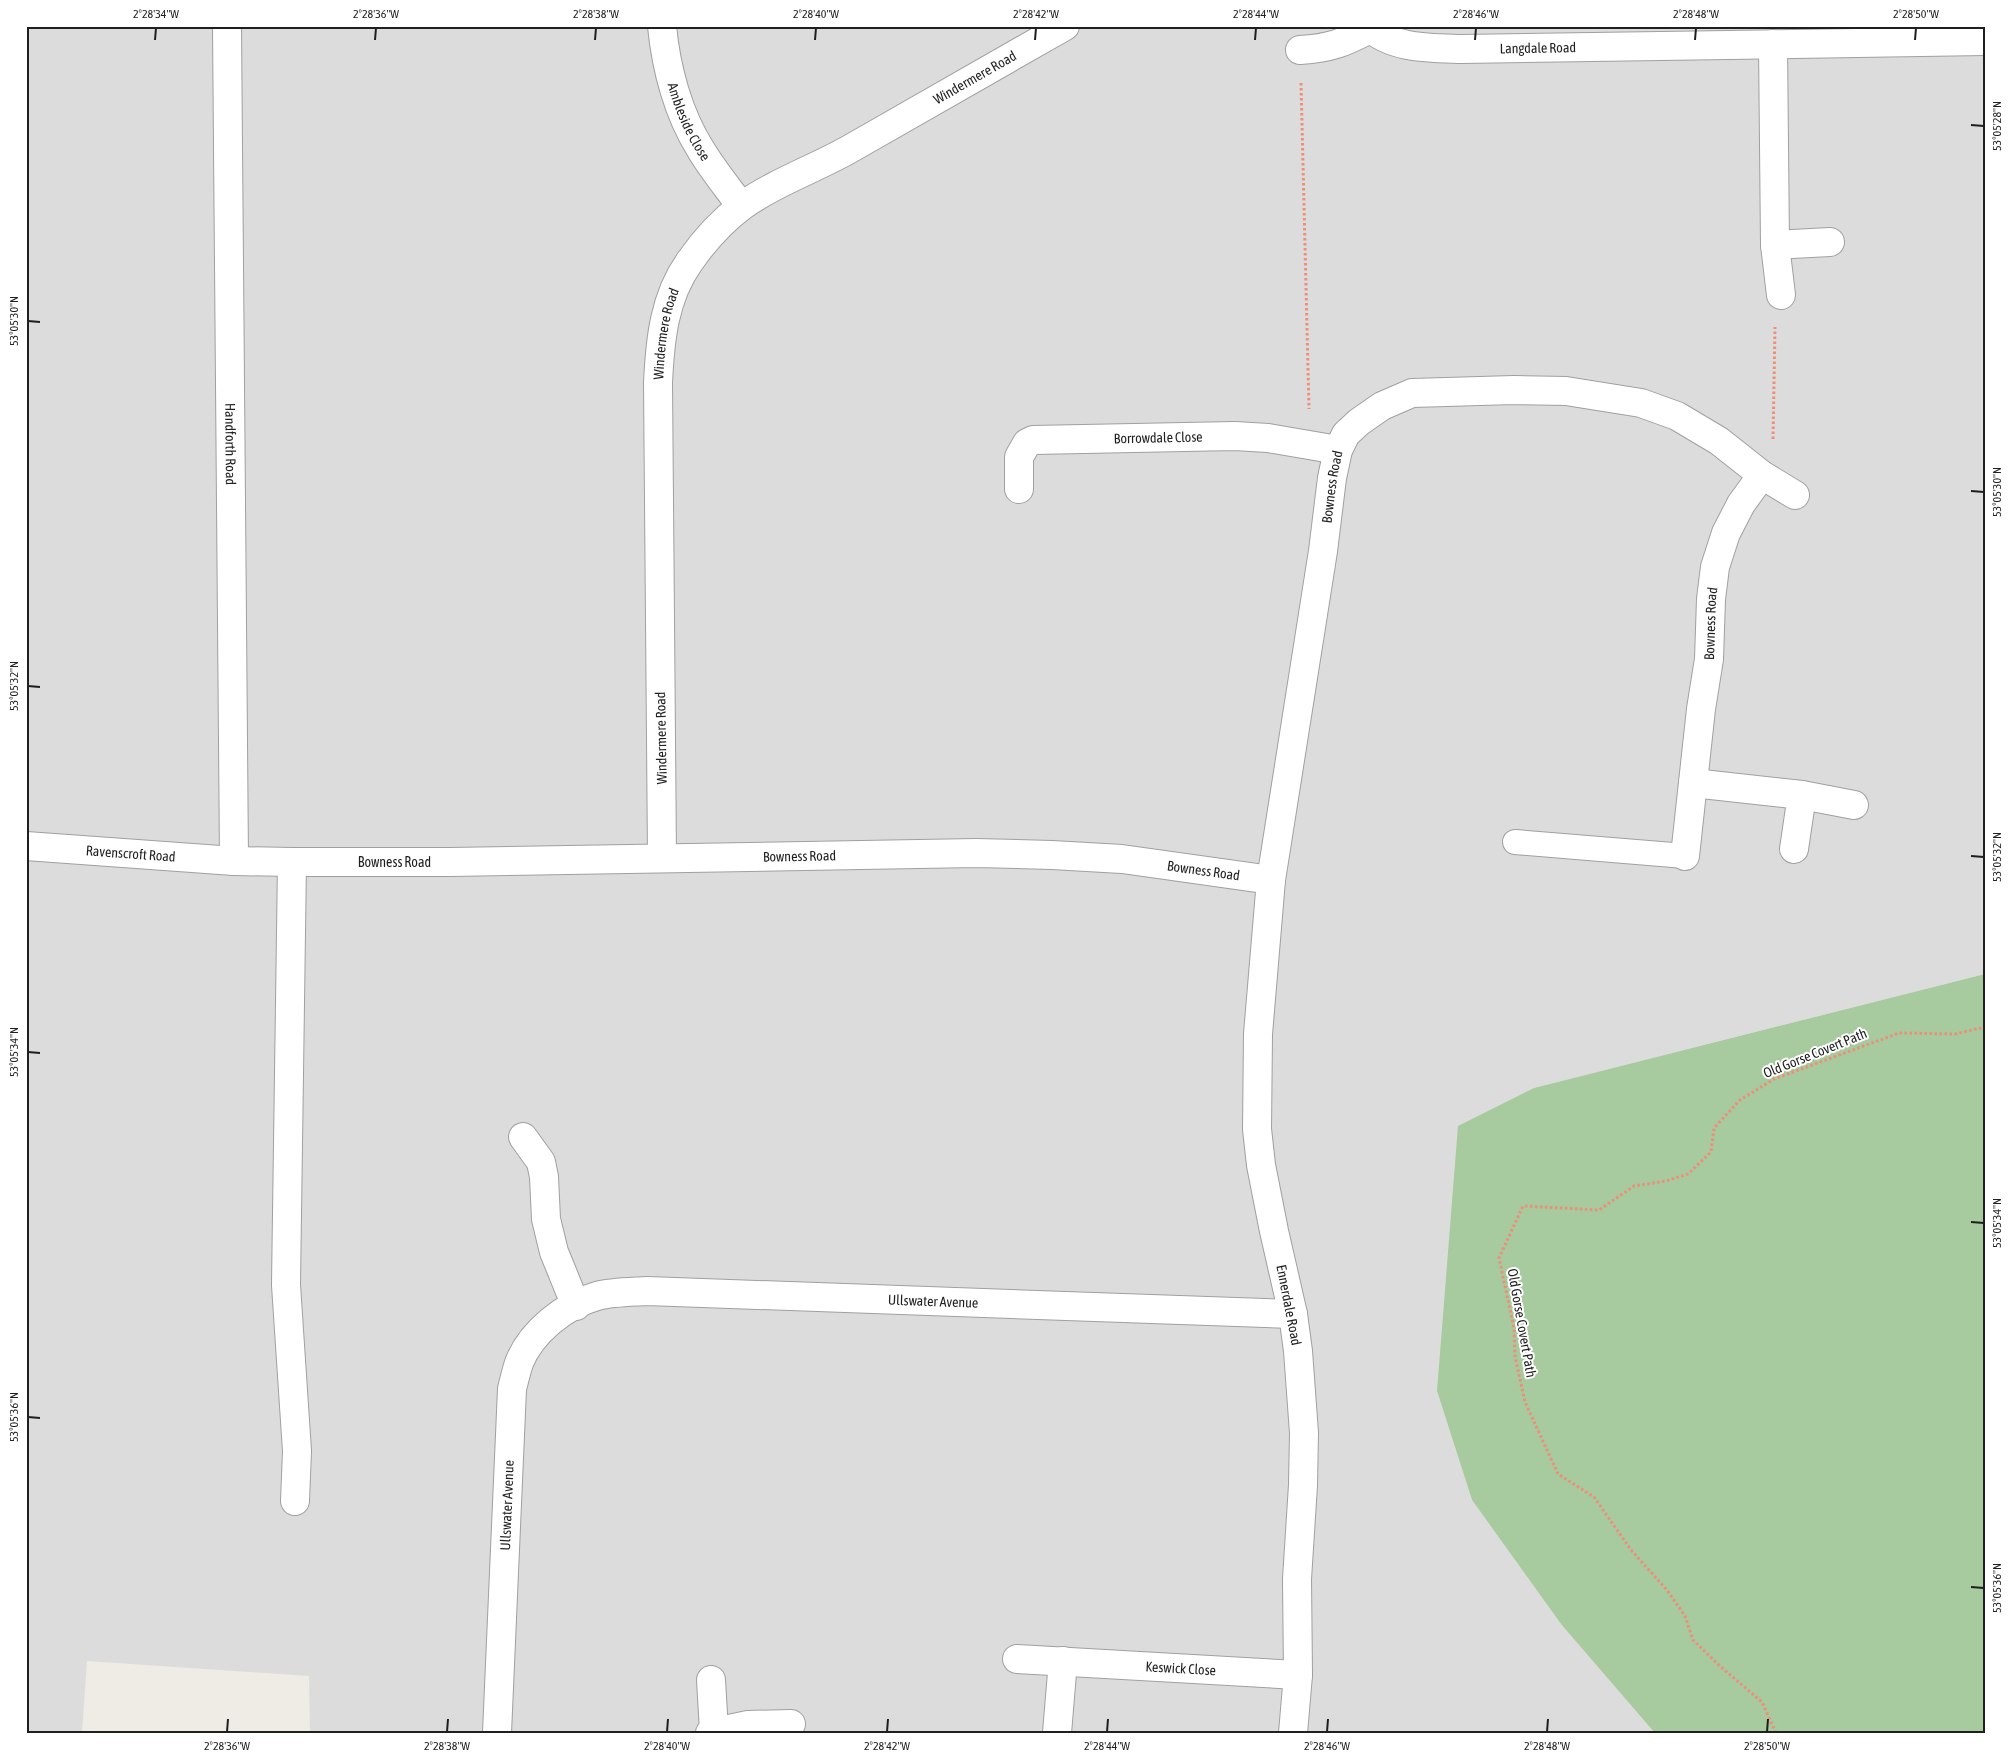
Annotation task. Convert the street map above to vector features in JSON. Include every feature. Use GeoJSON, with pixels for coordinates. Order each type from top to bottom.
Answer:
{"type":"FeatureCollection","features":[{"type":"Feature","properties":{"kind":"street","name":"Handforth Road"},"geometry":{"type":"LineString","coordinates":[[227,26],[234,861]]}},
{"type":"Feature","properties":{"kind":"street","name":"Ambleside Close"},"geometry":{"type":"LineString","coordinates":[[662,26],[672,79],[686,121],[700,149],[742,206]]}},
{"type":"Feature","properties":{"kind":"street","name":"Windermere Road"},"geometry":{"type":"LineString","coordinates":[[662,858],[658,383],[662,333],[675,286],[689,262],[710,235],[742,206],[777,186],[829,161],[1065,26]]}},
{"type":"Feature","properties":{"kind":"street","name":"Langdale Road"},"geometry":{"type":"LineString","coordinates":[[1300,50],[1326,48],[1343,43],[1369,27],[1394,41],[1422,48],[1461,49],[1680,36],[1773,44],[1985,41]]}},
{"type":"Feature","properties":{"kind":"street"},"geometry":{"type":"LineString","coordinates":[[1773,44],[1775,245],[1781,295]]}},
{"type":"Feature","properties":{"kind":"street"},"geometry":{"type":"LineString","coordinates":[[1775,245],[1830,242]]}},
{"type":"Feature","properties":{"kind":"street","name":"Bowness Road"},"geometry":{"type":"LineString","coordinates":[[234,861],[292,862],[976,853],[1122,859],[1271,880],[1323,551],[1332,478],[1338,450],[1346,434],[1359,422],[1382,406],[1412,393],[1514,390],[1566,391],[1604,396],[1641,403],[1677,416],[1719,441],[1762,475],[1795,495]]}},
{"type":"Feature","properties":{"kind":"street","name":"Borrowdale Close"},"geometry":{"type":"LineString","coordinates":[[1018,488],[1019,457],[1026,442],[1033,440],[1235,436],[1268,438],[1338,450]]}},
{"type":"Feature","properties":{"kind":"street","name":"Bowness Road"},"geometry":{"type":"LineString","coordinates":[[1685,856],[1701,709],[1709,659],[1711,599],[1715,566],[1726,533],[1733,519],[1741,504],[1762,475]]}},
{"type":"Feature","properties":{"kind":"street"},"geometry":{"type":"LineString","coordinates":[[1692,783],[1802,795],[1854,805]]}},
{"type":"Feature","properties":{"kind":"street"},"geometry":{"type":"LineString","coordinates":[[1794,849],[1802,795]]}},
{"type":"Feature","properties":{"kind":"street","name":"Ravenscroft Road"},"geometry":{"type":"LineString","coordinates":[[26,846],[234,861]]}},
{"type":"Feature","properties":{"kind":"street"},"geometry":{"type":"LineString","coordinates":[[292,862],[286,1285],[297,1451],[295,1501]]}},
{"type":"Feature","properties":{"kind":"street","name":"Ennerdale Road"},"geometry":{"type":"LineString","coordinates":[[1271,880],[1258,1034],[1257,1129],[1261,1165],[1272,1222],[1293,1314],[1298,1351],[1304,1433],[1303,1485],[1297,1578],[1298,1675],[1293,1733]]}},
{"type":"Feature","properties":{"kind":"street"},"geometry":{"type":"LineString","coordinates":[[523,1137],[541,1162],[544,1176],[546,1220],[554,1252],[576,1306]]}},
{"type":"Feature","properties":{"kind":"street","name":"Ullswater Avenue"},"geometry":{"type":"LineString","coordinates":[[497,1733],[512,1390],[520,1362],[534,1338],[551,1321],[576,1306],[597,1296],[625,1292],[647,1292],[1293,1314]]}},
{"type":"Feature","properties":{"kind":"street","name":"Keswick Close"},"geometry":{"type":"LineString","coordinates":[[1017,1659],[1298,1675]]}},
{"type":"Feature","properties":{"kind":"street"},"geometry":{"type":"LineString","coordinates":[[1057,1733],[1063,1661]]}},
{"type":"Feature","properties":{"kind":"street"},"geometry":{"type":"LineString","coordinates":[[711,1680],[712,1732],[748,1725],[791,1724]]}},
{"type":"Feature","properties":{"kind":"lane"},"geometry":{"type":"LineString","coordinates":[[1515,842],[1685,856]]}},
{"type":"Feature","properties":{"kind":"path"},"geometry":{"type":"LineString","coordinates":[[1300,50],[1310,445]]}},
{"type":"Feature","properties":{"kind":"path"},"geometry":{"type":"LineString","coordinates":[[1762,475],[1771,452],[1773,438],[1774,332],[1781,295]]}},
{"type":"Feature","properties":{"kind":"path","name":"Old Gorse Covert Path"},"geometry":{"type":"LineString","coordinates":[[1776,1733],[1762,1702],[1693,1640],[1685,1616],[1667,1590],[1631,1550],[1594,1497],[1558,1474],[1525,1402],[1514,1356],[1514,1328],[1498,1258],[1523,1206],[1599,1210],[1634,1186],[1666,1181],[1688,1174],[1711,1152],[1714,1128],[1740,1100],[1774,1079],[1899,1033],[1955,1034],[1985,1027]]}},
{"type":"Feature","properties":{"kind":"shaded area"},"geometry":{"type":"Polygon","coordinates":[[[26,26],[1985,26],[1985,974],[1534,1088],[1437,1391],[1472,1500],[1561,1624],[1665,1733],[310,1733],[309,1676],[87,1661],[82,1733],[26,1733],[26,26]]]}},
{"type":"Feature","properties":{"kind":"green space"},"geometry":{"type":"Polygon","coordinates":[[[1985,974],[1985,1733],[1655,1733],[1561,1624],[1472,1500],[1437,1391],[1458,1126],[1534,1088],[1985,974]]]}}]}
